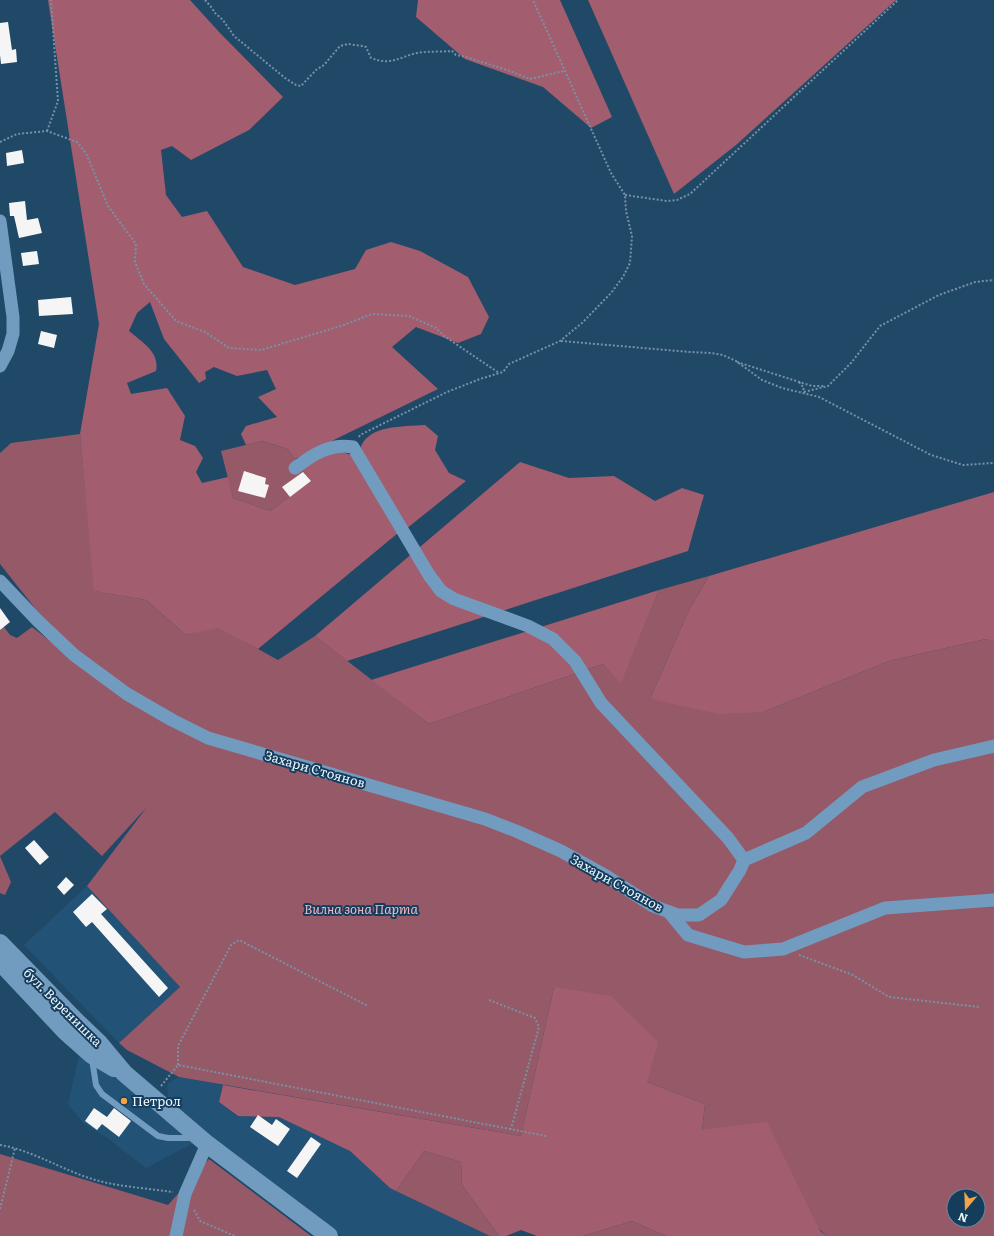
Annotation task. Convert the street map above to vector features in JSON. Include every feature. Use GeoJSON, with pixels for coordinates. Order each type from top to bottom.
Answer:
{"type":"FeatureCollection","features":[{"type":"Feature","properties":{"kind":"main road","name":"бул. Веренишка"},"geometry":{"type":"LineString","coordinates":[[1,952],[66,1032],[92,1055],[124,1073]]}},
{"type":"Feature","properties":{"kind":"main road","name":"бул. Веренишка"},"geometry":{"type":"LineString","coordinates":[[1,952],[99,1043],[124,1073],[152,1098],[200,1138],[328,1236]]}},
{"type":"Feature","properties":{"kind":"street"},"geometry":{"type":"LineString","coordinates":[[0,221],[13,317],[12,334],[8,351],[0,366]]}},
{"type":"Feature","properties":{"kind":"street"},"geometry":{"type":"LineString","coordinates":[[295,468],[327,448],[344,445],[354,447],[428,576],[441,591],[454,599],[528,626],[553,639],[574,661],[601,703],[728,838],[744,860],[778,847],[806,833],[862,787],[934,760],[994,746]]}},
{"type":"Feature","properties":{"kind":"street","name":"Захари Стоянов"},"geometry":{"type":"LineString","coordinates":[[0,581],[38,621],[74,655],[127,694],[208,738],[491,821],[561,851],[606,876],[653,906],[678,915],[699,915],[721,900],[740,870],[744,860]]}},
{"type":"Feature","properties":{"kind":"street"},"geometry":{"type":"LineString","coordinates":[[669,912],[688,935],[744,952],[783,949],[885,908],[994,900]]}},
{"type":"Feature","properties":{"kind":"street"},"geometry":{"type":"LineString","coordinates":[[176,1236],[185,1194],[200,1138]]}},
{"type":"Feature","properties":{"kind":"lane"},"geometry":{"type":"LineString","coordinates":[[92,1055],[96,1085],[102,1094],[158,1136],[168,1138],[200,1138]]}},
{"type":"Feature","properties":{"kind":"path"},"geometry":{"type":"LineString","coordinates":[[47,131],[58,101],[51,0]]}},
{"type":"Feature","properties":{"kind":"path"},"geometry":{"type":"LineString","coordinates":[[205,0],[215,13],[223,20],[234,36],[296,86],[301,86],[316,70],[324,66],[340,46],[348,44],[363,46],[366,48],[371,58],[378,60],[396,61],[417,53],[452,51],[456,55],[466,56],[530,79],[564,71]]}},
{"type":"Feature","properties":{"kind":"path"},"geometry":{"type":"LineString","coordinates":[[354,447],[360,435],[447,392],[503,372],[509,364],[560,341],[582,323],[611,293],[623,277],[630,263],[632,236],[626,211],[625,195],[611,172],[533,0]]}},
{"type":"Feature","properties":{"kind":"path"},"geometry":{"type":"LineString","coordinates":[[625,195],[667,201],[677,200],[690,194],[898,0]]}},
{"type":"Feature","properties":{"kind":"path"},"geometry":{"type":"LineString","coordinates":[[0,142],[17,134],[47,131],[76,142],[86,153],[108,206],[136,244],[135,262],[144,284],[176,321],[205,332],[229,348],[261,350],[341,326],[372,314],[409,316],[436,328],[444,336],[499,373]]}},
{"type":"Feature","properties":{"kind":"path"},"geometry":{"type":"LineString","coordinates":[[802,392],[828,386],[851,363],[880,326],[940,295],[974,282],[994,280]]}},
{"type":"Feature","properties":{"kind":"path"},"geometry":{"type":"LineString","coordinates":[[560,341],[723,355],[736,361],[812,386],[828,386]]}},
{"type":"Feature","properties":{"kind":"path"},"geometry":{"type":"LineString","coordinates":[[736,361],[762,380],[782,388],[819,397],[930,455],[963,465],[994,463]]}},
{"type":"Feature","properties":{"kind":"path"},"geometry":{"type":"LineString","coordinates":[[797,380],[804,388],[802,392]]}},
{"type":"Feature","properties":{"kind":"path"},"geometry":{"type":"LineString","coordinates":[[152,1098],[178,1065],[178,1046],[231,945],[240,940],[368,1006]]}},
{"type":"Feature","properties":{"kind":"path"},"geometry":{"type":"LineString","coordinates":[[783,949],[853,975],[889,997],[980,1007]]}},
{"type":"Feature","properties":{"kind":"path"},"geometry":{"type":"LineString","coordinates":[[489,1000],[536,1018],[539,1026],[511,1129]]}},
{"type":"Feature","properties":{"kind":"path"},"geometry":{"type":"LineString","coordinates":[[178,1065],[546,1136]]}},
{"type":"Feature","properties":{"kind":"path"},"geometry":{"type":"LineString","coordinates":[[0,1145],[15,1148],[90,1178],[123,1185],[185,1194],[200,1221],[235,1236]]}},
{"type":"Feature","properties":{"kind":"path"},"geometry":{"type":"LineString","coordinates":[[0,1210],[15,1148]]}},
{"type":"Feature","properties":{"kind":"shaded area"},"geometry":{"type":"Polygon","coordinates":[[[48,0],[190,0],[283,97],[249,130],[191,160],[172,146],[161,150],[166,195],[182,217],[207,211],[243,267],[295,285],[355,269],[366,250],[391,242],[420,251],[468,277],[489,317],[481,334],[458,343],[416,327],[392,347],[438,389],[295,459],[288,449],[262,441],[246,445],[241,434],[246,426],[277,417],[258,397],[276,389],[267,370],[237,376],[214,367],[205,372],[206,379],[199,383],[164,339],[150,302],[137,313],[129,331],[149,348],[153,353],[157,364],[156,371],[127,383],[131,394],[167,388],[185,416],[180,440],[195,446],[203,458],[196,472],[202,483],[228,477],[233,498],[270,511],[311,481],[302,469],[320,457],[339,451],[351,455],[398,533],[258,649],[218,628],[186,635],[146,600],[94,591],[80,434],[99,324],[48,0]]]}},
{"type":"Feature","properties":{"kind":"shaded area"},"geometry":{"type":"Polygon","coordinates":[[[418,0],[560,0],[612,117],[591,128],[543,87],[465,59],[416,17],[418,0]]]}},
{"type":"Feature","properties":{"kind":"shaded area"},"geometry":{"type":"Polygon","coordinates":[[[588,0],[896,0],[736,145],[674,194],[588,0]]]}},
{"type":"Feature","properties":{"kind":"shaded area"},"geometry":{"type":"Polygon","coordinates":[[[425,425],[438,436],[435,450],[449,473],[466,481],[406,529],[360,449],[364,441],[370,435],[378,431],[387,428],[425,425]]]}},
{"type":"Feature","properties":{"kind":"shaded area"},"geometry":{"type":"Polygon","coordinates":[[[520,462],[569,478],[614,476],[655,501],[682,488],[704,495],[688,551],[347,661],[315,636],[520,462]]]}},
{"type":"Feature","properties":{"kind":"shaded area"},"geometry":{"type":"Polygon","coordinates":[[[994,492],[994,642],[986,639],[889,661],[763,712],[719,714],[650,699],[689,610],[709,576],[994,492]]]}},
{"type":"Feature","properties":{"kind":"shaded area"},"geometry":{"type":"Polygon","coordinates":[[[659,590],[621,684],[603,664],[429,724],[371,680],[659,590]]]}},
{"type":"Feature","properties":{"kind":"shaded area"},"geometry":{"type":"Polygon","coordinates":[[[87,886],[180,987],[119,1043],[24,945],[87,886]]]}},
{"type":"Feature","properties":{"kind":"shaded area"},"geometry":{"type":"Polygon","coordinates":[[[554,987],[611,996],[658,1042],[647,1082],[705,1104],[702,1130],[767,1122],[820,1231],[827,1236],[666,1236],[632,1221],[583,1236],[537,1236],[521,1230],[506,1236],[499,1236],[462,1185],[461,1162],[424,1151],[396,1191],[390,1188],[350,1151],[279,1117],[238,1116],[219,1102],[223,1085],[521,1136],[554,987]]]}},
{"type":"Feature","properties":{"kind":"shaded area"},"geometry":{"type":"Polygon","coordinates":[[[80,1052],[119,1076],[195,1142],[146,1168],[106,1137],[84,1124],[68,1104],[80,1052]]]}},
{"type":"Feature","properties":{"kind":"shaded area"},"geometry":{"type":"Polygon","coordinates":[[[179,1077],[223,1085],[219,1102],[237,1116],[279,1117],[350,1151],[390,1188],[490,1236],[341,1236],[193,1123],[168,1097],[167,1084],[179,1077]]]}},
{"type":"Feature","properties":{"kind":"green space","name":"Вилна зона Парта"},"geometry":{"type":"Polygon","coordinates":[[[80,434],[95,591],[146,600],[186,635],[218,627],[278,660],[315,636],[429,724],[603,664],[621,683],[659,590],[709,576],[689,610],[650,699],[763,712],[889,661],[986,639],[994,642],[994,1236],[827,1236],[702,1130],[705,1104],[647,1082],[554,987],[521,1136],[179,1077],[127,1050],[119,1043],[180,987],[87,886],[147,807],[102,856],[55,812],[0,856],[0,630],[4,627],[10,635],[17,638],[32,627],[108,686],[42,617],[0,564],[0,453],[11,443],[80,434]]]}},
{"type":"Feature","properties":{"kind":"green space"},"geometry":{"type":"Polygon","coordinates":[[[262,441],[288,449],[311,481],[270,511],[233,498],[221,451],[262,441]]]}},
{"type":"Feature","properties":{"kind":"green space"},"geometry":{"type":"Polygon","coordinates":[[[0,856],[11,882],[5,895],[0,893],[0,856]]]}},
{"type":"Feature","properties":{"kind":"green space"},"geometry":{"type":"Polygon","coordinates":[[[424,1151],[461,1162],[462,1185],[499,1236],[490,1236],[396,1191],[424,1151]]]}},
{"type":"Feature","properties":{"kind":"green space"},"geometry":{"type":"Polygon","coordinates":[[[0,1154],[168,1205],[209,1159],[311,1236],[0,1236],[0,1154]]]}},
{"type":"Feature","properties":{"kind":"green space"},"geometry":{"type":"Polygon","coordinates":[[[632,1221],[666,1236],[583,1236],[632,1221]]]}},
{"type":"Feature","properties":{"kind":"building"},"geometry":{"type":"Polygon","coordinates":[[[8,22],[12,50],[16,49],[17,62],[1,64],[0,23],[8,22]]]}},
{"type":"Feature","properties":{"kind":"building"},"geometry":{"type":"Polygon","coordinates":[[[22,150],[24,163],[7,166],[6,153],[22,150]]]}},
{"type":"Feature","properties":{"kind":"building"},"geometry":{"type":"Polygon","coordinates":[[[25,201],[27,220],[38,218],[42,233],[19,238],[14,216],[10,216],[9,203],[25,201]]]}},
{"type":"Feature","properties":{"kind":"building"},"geometry":{"type":"Polygon","coordinates":[[[37,251],[39,264],[23,266],[21,253],[37,251]]]}},
{"type":"Feature","properties":{"kind":"building"},"geometry":{"type":"Polygon","coordinates":[[[71,297],[73,314],[39,316],[38,300],[71,297]]]}},
{"type":"Feature","properties":{"kind":"building"},"geometry":{"type":"Polygon","coordinates":[[[41,331],[57,335],[54,348],[38,344],[41,331]]]}},
{"type":"Feature","properties":{"kind":"building"},"geometry":{"type":"Polygon","coordinates":[[[244,471],[266,478],[265,484],[269,485],[265,498],[238,491],[244,471]]]}},
{"type":"Feature","properties":{"kind":"building"},"geometry":{"type":"Polygon","coordinates":[[[303,472],[311,481],[290,497],[282,487],[303,472]]]}},
{"type":"Feature","properties":{"kind":"building"},"geometry":{"type":"Polygon","coordinates":[[[0,608],[10,622],[0,630],[0,608]]]}},
{"type":"Feature","properties":{"kind":"building"},"geometry":{"type":"Polygon","coordinates":[[[34,840],[49,857],[40,865],[25,848],[34,840]]]}},
{"type":"Feature","properties":{"kind":"building"},"geometry":{"type":"Polygon","coordinates":[[[66,877],[74,885],[64,895],[57,887],[66,877]]]}},
{"type":"Feature","properties":{"kind":"building"},"geometry":{"type":"Polygon","coordinates":[[[92,894],[107,909],[101,914],[168,988],[159,997],[92,922],[86,927],[73,912],[92,894]]]}},
{"type":"Feature","properties":{"kind":"building"},"geometry":{"type":"Polygon","coordinates":[[[94,1108],[107,1117],[114,1108],[131,1121],[119,1137],[102,1124],[97,1130],[85,1121],[94,1108]]]}},
{"type":"Feature","properties":{"kind":"building"},"geometry":{"type":"Polygon","coordinates":[[[258,1115],[272,1125],[276,1119],[290,1129],[278,1146],[250,1127],[258,1115]]]}},
{"type":"Feature","properties":{"kind":"building"},"geometry":{"type":"Polygon","coordinates":[[[311,1137],[321,1144],[297,1178],[287,1171],[311,1137]]]}},
{"type":"Feature","properties":{"kind":"place","name":"Петрол"},"geometry":{"type":"Point","coordinates":[124,1101]}}]}
